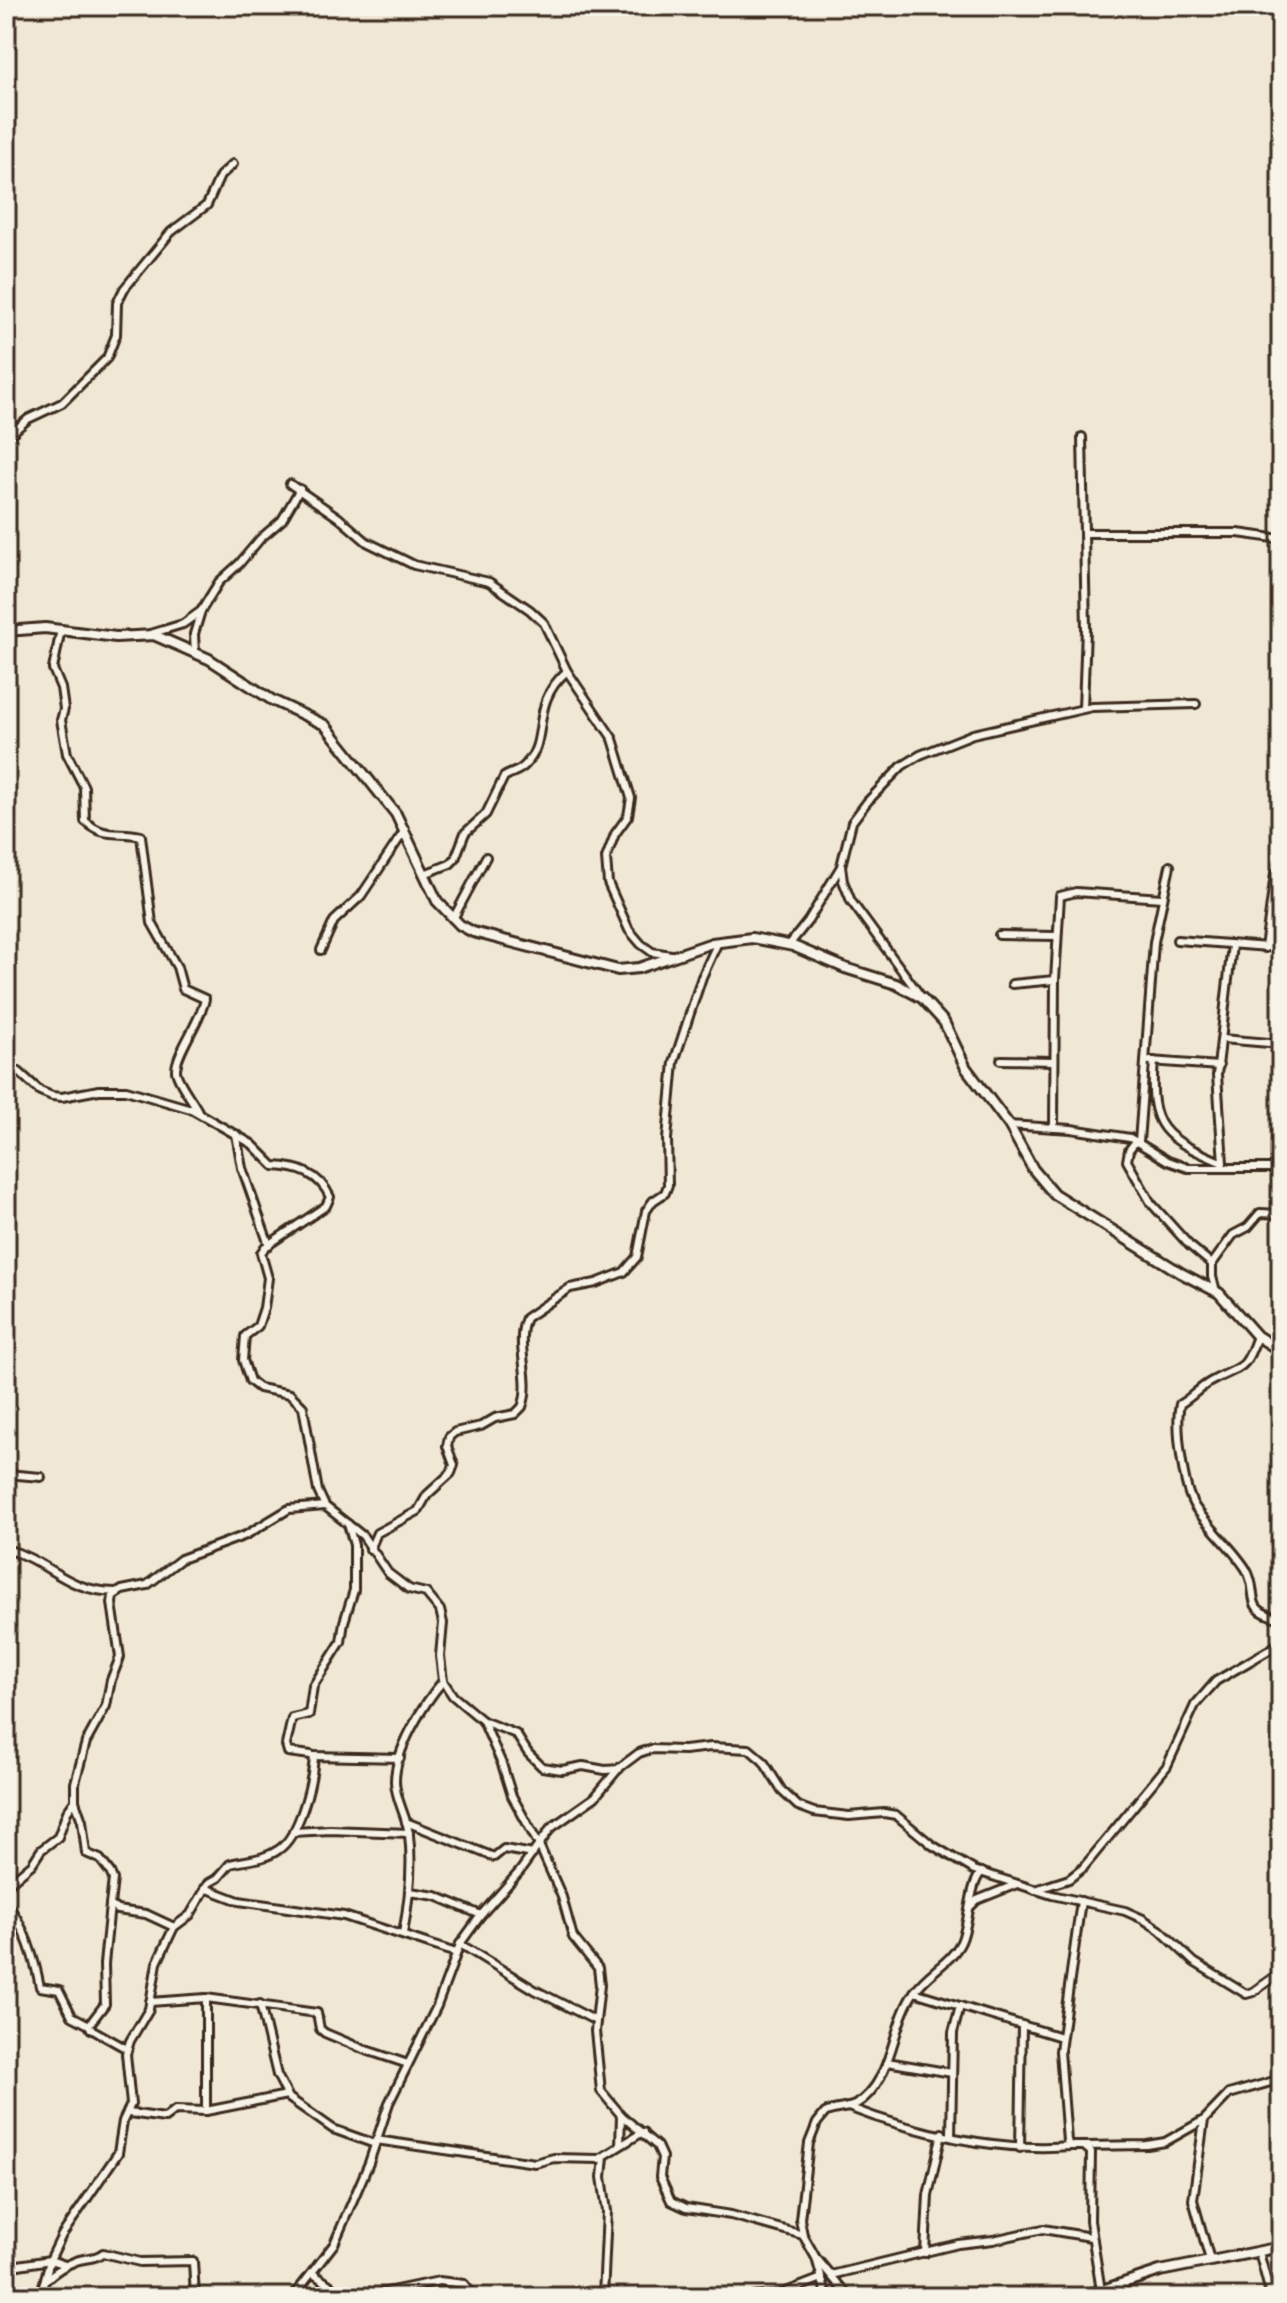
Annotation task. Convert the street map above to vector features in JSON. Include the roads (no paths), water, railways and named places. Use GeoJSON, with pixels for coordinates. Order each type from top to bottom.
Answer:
{"type":"FeatureCollection","features":[{"type":"Feature","properties":{"kind":"street"},"geometry":{"type":"LineString","coordinates":[[6,438],[28,419],[62,403],[107,358],[116,335],[117,303],[124,289],[171,232],[207,205],[220,176],[233,164]]}},
{"type":"Feature","properties":{"kind":"street"},"geometry":{"type":"LineString","coordinates":[[1082,437],[1086,629],[1083,708]]}},
{"type":"Feature","properties":{"kind":"street"},"geometry":{"type":"LineString","coordinates":[[290,484],[367,542],[414,565],[489,582],[544,623],[567,671],[613,739],[631,798],[628,816],[615,834],[606,858],[608,883],[621,915],[641,944],[652,952],[674,956]]}},
{"type":"Feature","properties":{"kind":"street"},"geometry":{"type":"LineString","coordinates":[[195,653],[194,634],[201,611],[219,582],[282,520],[300,489]]}},
{"type":"Feature","properties":{"kind":"street"},"geometry":{"type":"LineString","coordinates":[[1085,533],[1238,533],[1281,539]]}},
{"type":"Feature","properties":{"kind":"street"},"geometry":{"type":"LineString","coordinates":[[6,631],[61,629],[116,637],[150,634],[183,624],[201,611]]}},
{"type":"Feature","properties":{"kind":"street"},"geometry":{"type":"LineString","coordinates":[[61,629],[53,669],[61,688],[64,709],[61,720],[67,754],[84,787],[85,821],[112,835],[141,836],[154,929],[177,967],[183,989],[205,999],[199,1020],[182,1049],[176,1068],[198,1112]]}},
{"type":"Feature","properties":{"kind":"street"},"geometry":{"type":"LineString","coordinates":[[150,634],[209,659],[272,700],[327,727],[385,798],[405,830],[437,901],[453,919],[478,934],[511,940],[608,969],[639,968],[718,942],[752,938],[789,945],[845,968],[896,984],[922,998]]}},
{"type":"Feature","properties":{"kind":"street"},"geometry":{"type":"LineString","coordinates":[[424,874],[455,859],[465,833],[486,814],[504,777],[527,764],[534,751],[548,691],[567,671]]}},
{"type":"Feature","properties":{"kind":"street"},"geometry":{"type":"LineString","coordinates":[[789,945],[808,921],[841,866],[857,813],[902,766],[920,755],[973,734],[1083,708],[1196,704]]}},
{"type":"Feature","properties":{"kind":"street"},"geometry":{"type":"LineString","coordinates":[[321,950],[334,921],[361,896],[405,830]]}},
{"type":"Feature","properties":{"kind":"street"},"geometry":{"type":"LineString","coordinates":[[453,919],[486,857]]}},
{"type":"Feature","properties":{"kind":"street"},"geometry":{"type":"LineString","coordinates":[[841,866],[851,901],[922,998],[944,1022],[966,1068],[1009,1125],[1033,1169],[1054,1194],[1181,1273],[1216,1291],[1257,1336],[1281,1351]]}},
{"type":"Feature","properties":{"kind":"street"},"geometry":{"type":"LineString","coordinates":[[1170,866],[1154,942],[1137,1142],[1127,1155],[1127,1161],[1151,1203],[1189,1245],[1212,1264]]}},
{"type":"Feature","properties":{"kind":"street"},"geometry":{"type":"LineString","coordinates":[[1265,948],[1275,874]]}},
{"type":"Feature","properties":{"kind":"street"},"geometry":{"type":"LineString","coordinates":[[1054,1128],[1055,980],[1060,896],[1076,892],[1162,898]]}},
{"type":"Feature","properties":{"kind":"street"},"geometry":{"type":"LineString","coordinates":[[999,935],[1057,936]]}},
{"type":"Feature","properties":{"kind":"street"},"geometry":{"type":"LineString","coordinates":[[1177,940],[1281,948]]}},
{"type":"Feature","properties":{"kind":"street"},"geometry":{"type":"LineString","coordinates":[[353,1560],[370,1548],[377,1533],[418,1511],[427,1495],[451,1473],[453,1458],[447,1446],[449,1437],[495,1418],[515,1414],[522,1407],[526,1380],[523,1333],[526,1318],[570,1288],[615,1276],[633,1264],[640,1249],[646,1211],[653,1201],[665,1193],[668,1185],[667,1139],[674,1062],[702,977],[718,942]]}},
{"type":"Feature","properties":{"kind":"street"},"geometry":{"type":"LineString","coordinates":[[1154,1061],[1153,1104],[1166,1133],[1194,1151],[1223,1163],[1219,1066],[1232,945]]}},
{"type":"Feature","properties":{"kind":"street"},"geometry":{"type":"LineString","coordinates":[[1012,984],[1055,980]]}},
{"type":"Feature","properties":{"kind":"street"},"geometry":{"type":"LineString","coordinates":[[1222,1039],[1281,1044]]}},
{"type":"Feature","properties":{"kind":"street"},"geometry":{"type":"LineString","coordinates":[[1001,1060],[1054,1061]]}},
{"type":"Feature","properties":{"kind":"street"},"geometry":{"type":"LineString","coordinates":[[1144,1060],[1219,1066]]}},
{"type":"Feature","properties":{"kind":"street"},"geometry":{"type":"LineString","coordinates":[[6,1065],[40,1091],[52,1096],[99,1090],[133,1091],[198,1112],[258,1149],[274,1166],[294,1167],[317,1179],[330,1197],[326,1206],[261,1253],[268,1278],[262,1317],[258,1326],[245,1336],[243,1360],[250,1381],[259,1388],[290,1394],[303,1407],[319,1498],[363,1536],[383,1568],[394,1579],[409,1589],[426,1593],[436,1604],[443,1623],[440,1656],[443,1681],[453,1696],[483,1721],[516,1734],[542,1767],[562,1770],[583,1766],[605,1770],[619,1768]]}},
{"type":"Feature","properties":{"kind":"street"},"geometry":{"type":"LineString","coordinates":[[1009,1125],[1121,1136],[1188,1168],[1281,1168]]}},
{"type":"Feature","properties":{"kind":"street"},"geometry":{"type":"LineString","coordinates":[[236,1134],[242,1168],[269,1245]]}},
{"type":"Feature","properties":{"kind":"street"},"geometry":{"type":"LineString","coordinates":[[1216,1291],[1212,1264],[1233,1235],[1248,1227],[1260,1213],[1281,1214]]}},
{"type":"Feature","properties":{"kind":"street"},"geometry":{"type":"LineString","coordinates":[[1257,1336],[1241,1369],[1213,1380],[1180,1404],[1179,1428],[1192,1500],[1245,1568],[1254,1605],[1263,1613],[1281,1619]]}},
{"type":"Feature","properties":{"kind":"street"},"geometry":{"type":"LineString","coordinates":[[6,1474],[41,1477]]}},
{"type":"Feature","properties":{"kind":"street"},"geometry":{"type":"LineString","coordinates":[[311,1506],[319,1498]]}},
{"type":"Feature","properties":{"kind":"street"},"geometry":{"type":"LineString","coordinates":[[6,1549],[28,1557],[78,1586],[116,1592],[147,1585],[186,1556],[246,1535],[289,1509],[325,1506]]}},
{"type":"Feature","properties":{"kind":"street"},"geometry":{"type":"LineString","coordinates":[[348,1524],[354,1542],[354,1590],[341,1642],[326,1669],[314,1682],[309,1714],[292,1718],[286,1745],[288,1752],[313,1756],[400,1758]]}},
{"type":"Feature","properties":{"kind":"street"},"geometry":{"type":"LineString","coordinates":[[89,2025],[105,2004],[104,1964],[112,1876],[103,1862],[86,1853],[82,1821],[75,1801],[75,1783],[86,1742],[105,1711],[111,1680],[120,1657],[112,1603],[116,1592]]}},
{"type":"Feature","properties":{"kind":"street"},"geometry":{"type":"LineString","coordinates":[[1035,1890],[1069,1879],[1083,1868],[1170,1762],[1195,1705],[1216,1681],[1281,1643]]}},
{"type":"Feature","properties":{"kind":"street"},"geometry":{"type":"LineString","coordinates":[[403,1934],[410,1892],[409,1833],[395,1778],[400,1758],[426,1702],[443,1681]]}},
{"type":"Feature","properties":{"kind":"street"},"geometry":{"type":"LineString","coordinates":[[483,1721],[512,1796],[539,1845],[566,1909],[573,1937],[598,1968],[600,1985],[596,2021],[599,2085],[606,2098],[660,2151],[660,2177],[667,2195],[675,2204],[731,2215],[803,2235]]}},
{"type":"Feature","properties":{"kind":"street"},"geometry":{"type":"LineString","coordinates":[[293,2297],[334,2244],[389,2103],[437,2006],[460,1944],[551,1828],[601,1792],[619,1768],[639,1753],[651,1749],[743,1747],[763,1761],[782,1791],[798,1806],[814,1812],[849,1816],[896,1815],[932,1845],[975,1873],[982,1872],[1035,1890],[1125,1911],[1160,1930],[1194,1962],[1246,1994],[1281,1972]]}},
{"type":"Feature","properties":{"kind":"street"},"geometry":{"type":"LineString","coordinates":[[40,2297],[50,2260],[77,2210],[118,2153],[123,2121],[129,2113],[131,2098],[127,2049],[150,2002],[157,1963],[174,1927],[190,1915],[205,1888],[230,1864],[249,1862],[279,1850],[293,1832],[302,1811],[313,1756]]}},
{"type":"Feature","properties":{"kind":"street"},"geometry":{"type":"LineString","coordinates":[[6,1886],[58,1837],[67,1812],[75,1801]]}},
{"type":"Feature","properties":{"kind":"street"},"geometry":{"type":"LineString","coordinates":[[406,1822],[494,1857],[504,1849],[533,1854]]}},
{"type":"Feature","properties":{"kind":"street"},"geometry":{"type":"LineString","coordinates":[[293,1832],[409,1833]]}},
{"type":"Feature","properties":{"kind":"street"},"geometry":{"type":"LineString","coordinates":[[849,2297],[816,2258],[803,2235],[800,2219],[806,2183],[806,2158],[813,2130],[825,2113],[858,2102],[873,2085],[887,2062],[903,2012],[914,1992],[956,1951],[967,1926],[975,1873]]}},
{"type":"Feature","properties":{"kind":"street"},"geometry":{"type":"LineString","coordinates":[[971,1906],[977,1900],[1017,1884]]}},
{"type":"Feature","properties":{"kind":"street"},"geometry":{"type":"LineString","coordinates":[[205,1888],[233,1899],[344,1916],[456,1953]]}},
{"type":"Feature","properties":{"kind":"street"},"geometry":{"type":"LineString","coordinates":[[410,1892],[436,1896],[481,1915]]}},
{"type":"Feature","properties":{"kind":"street"},"geometry":{"type":"LineString","coordinates":[[1070,2146],[1065,2122],[1061,2037],[1081,1901]]}},
{"type":"Feature","properties":{"kind":"street"},"geometry":{"type":"LineString","coordinates":[[6,1903],[16,1916],[36,1965],[40,1987],[59,1990],[72,2016],[127,2049]]}},
{"type":"Feature","properties":{"kind":"street"},"geometry":{"type":"LineString","coordinates":[[110,1905],[117,1910],[146,1914],[174,1927]]}},
{"type":"Feature","properties":{"kind":"street"},"geometry":{"type":"LineString","coordinates":[[460,1944],[535,1990],[596,2021]]}},
{"type":"Feature","properties":{"kind":"street"},"geometry":{"type":"LineString","coordinates":[[914,1992],[1061,2037]]}},
{"type":"Feature","properties":{"kind":"street"},"geometry":{"type":"LineString","coordinates":[[150,2002],[206,1998],[317,2013],[320,2029],[325,2033],[408,2064]]}},
{"type":"Feature","properties":{"kind":"street"},"geometry":{"type":"LineString","coordinates":[[206,1998],[206,2111]]}},
{"type":"Feature","properties":{"kind":"street"},"geometry":{"type":"LineString","coordinates":[[260,2004],[277,2075],[287,2095],[333,2129],[376,2142],[529,2163],[554,2158],[594,2160],[643,2132]]}},
{"type":"Feature","properties":{"kind":"street"},"geometry":{"type":"LineString","coordinates":[[951,2136],[953,2033],[960,2006]]}},
{"type":"Feature","properties":{"kind":"street"},"geometry":{"type":"LineString","coordinates":[[1020,2148],[1022,2025]]}},
{"type":"Feature","properties":{"kind":"street"},"geometry":{"type":"LineString","coordinates":[[887,2062],[952,2073]]}},
{"type":"Feature","properties":{"kind":"street"},"geometry":{"type":"LineString","coordinates":[[848,2107],[889,2122],[1020,2148],[1158,2144],[1204,2120],[1229,2094],[1281,2079]]}},
{"type":"Feature","properties":{"kind":"street"},"geometry":{"type":"LineString","coordinates":[[129,2113],[165,2118],[175,2110],[206,2111],[287,2095]]}},
{"type":"Feature","properties":{"kind":"street"},"geometry":{"type":"LineString","coordinates":[[620,2145],[621,2115]]}},
{"type":"Feature","properties":{"kind":"street"},"geometry":{"type":"LineString","coordinates":[[1204,2120],[1193,2200],[1210,2260]]}},
{"type":"Feature","properties":{"kind":"street"},"geometry":{"type":"LineString","coordinates":[[932,2132],[939,2146]]}},
{"type":"Feature","properties":{"kind":"street"},"geometry":{"type":"LineString","coordinates":[[925,2253],[928,2195],[942,2133]]}},
{"type":"Feature","properties":{"kind":"street"},"geometry":{"type":"LineString","coordinates":[[1084,2146],[1091,2156],[1091,2237],[1101,2291]]}},
{"type":"Feature","properties":{"kind":"street"},"geometry":{"type":"LineString","coordinates":[[603,2297],[607,2211],[602,2168],[604,2157]]}},
{"type":"Feature","properties":{"kind":"street"},"geometry":{"type":"LineString","coordinates":[[594,2160],[602,2168]]}},
{"type":"Feature","properties":{"kind":"street"},"geometry":{"type":"LineString","coordinates":[[790,2231],[800,2219]]}},
{"type":"Feature","properties":{"kind":"street"},"geometry":{"type":"LineString","coordinates":[[831,2275],[958,2244],[1043,2229],[1091,2237]]}},
{"type":"Feature","properties":{"kind":"street"},"geometry":{"type":"LineString","coordinates":[[1081,2297],[1160,2271],[1281,2247]]}},
{"type":"Feature","properties":{"kind":"street"},"geometry":{"type":"LineString","coordinates":[[1259,2252],[1271,2297]]}},
{"type":"Feature","properties":{"kind":"street"},"geometry":{"type":"LineString","coordinates":[[44,2282],[56,2270],[105,2253],[140,2262],[193,2261],[195,2297]]}},
{"type":"Feature","properties":{"kind":"street"},"geometry":{"type":"LineString","coordinates":[[816,2258],[827,2297]]}},
{"type":"Feature","properties":{"kind":"street"},"geometry":{"type":"LineString","coordinates":[[6,2267],[50,2260],[66,2266]]}},
{"type":"Feature","properties":{"kind":"street"},"geometry":{"type":"LineString","coordinates":[[312,2273],[344,2295]]}},
{"type":"Feature","properties":{"kind":"street"},"geometry":{"type":"LineString","coordinates":[[751,2297],[778,2295],[822,2278]]}},
{"type":"Feature","properties":{"kind":"street"},"geometry":{"type":"LineString","coordinates":[[362,2297],[439,2281],[462,2283],[474,2297]]}},
{"type":"Feature","properties":{"kind":"street"},"geometry":{"type":"LineString","coordinates":[[331,2297],[344,2295]]}}]}
